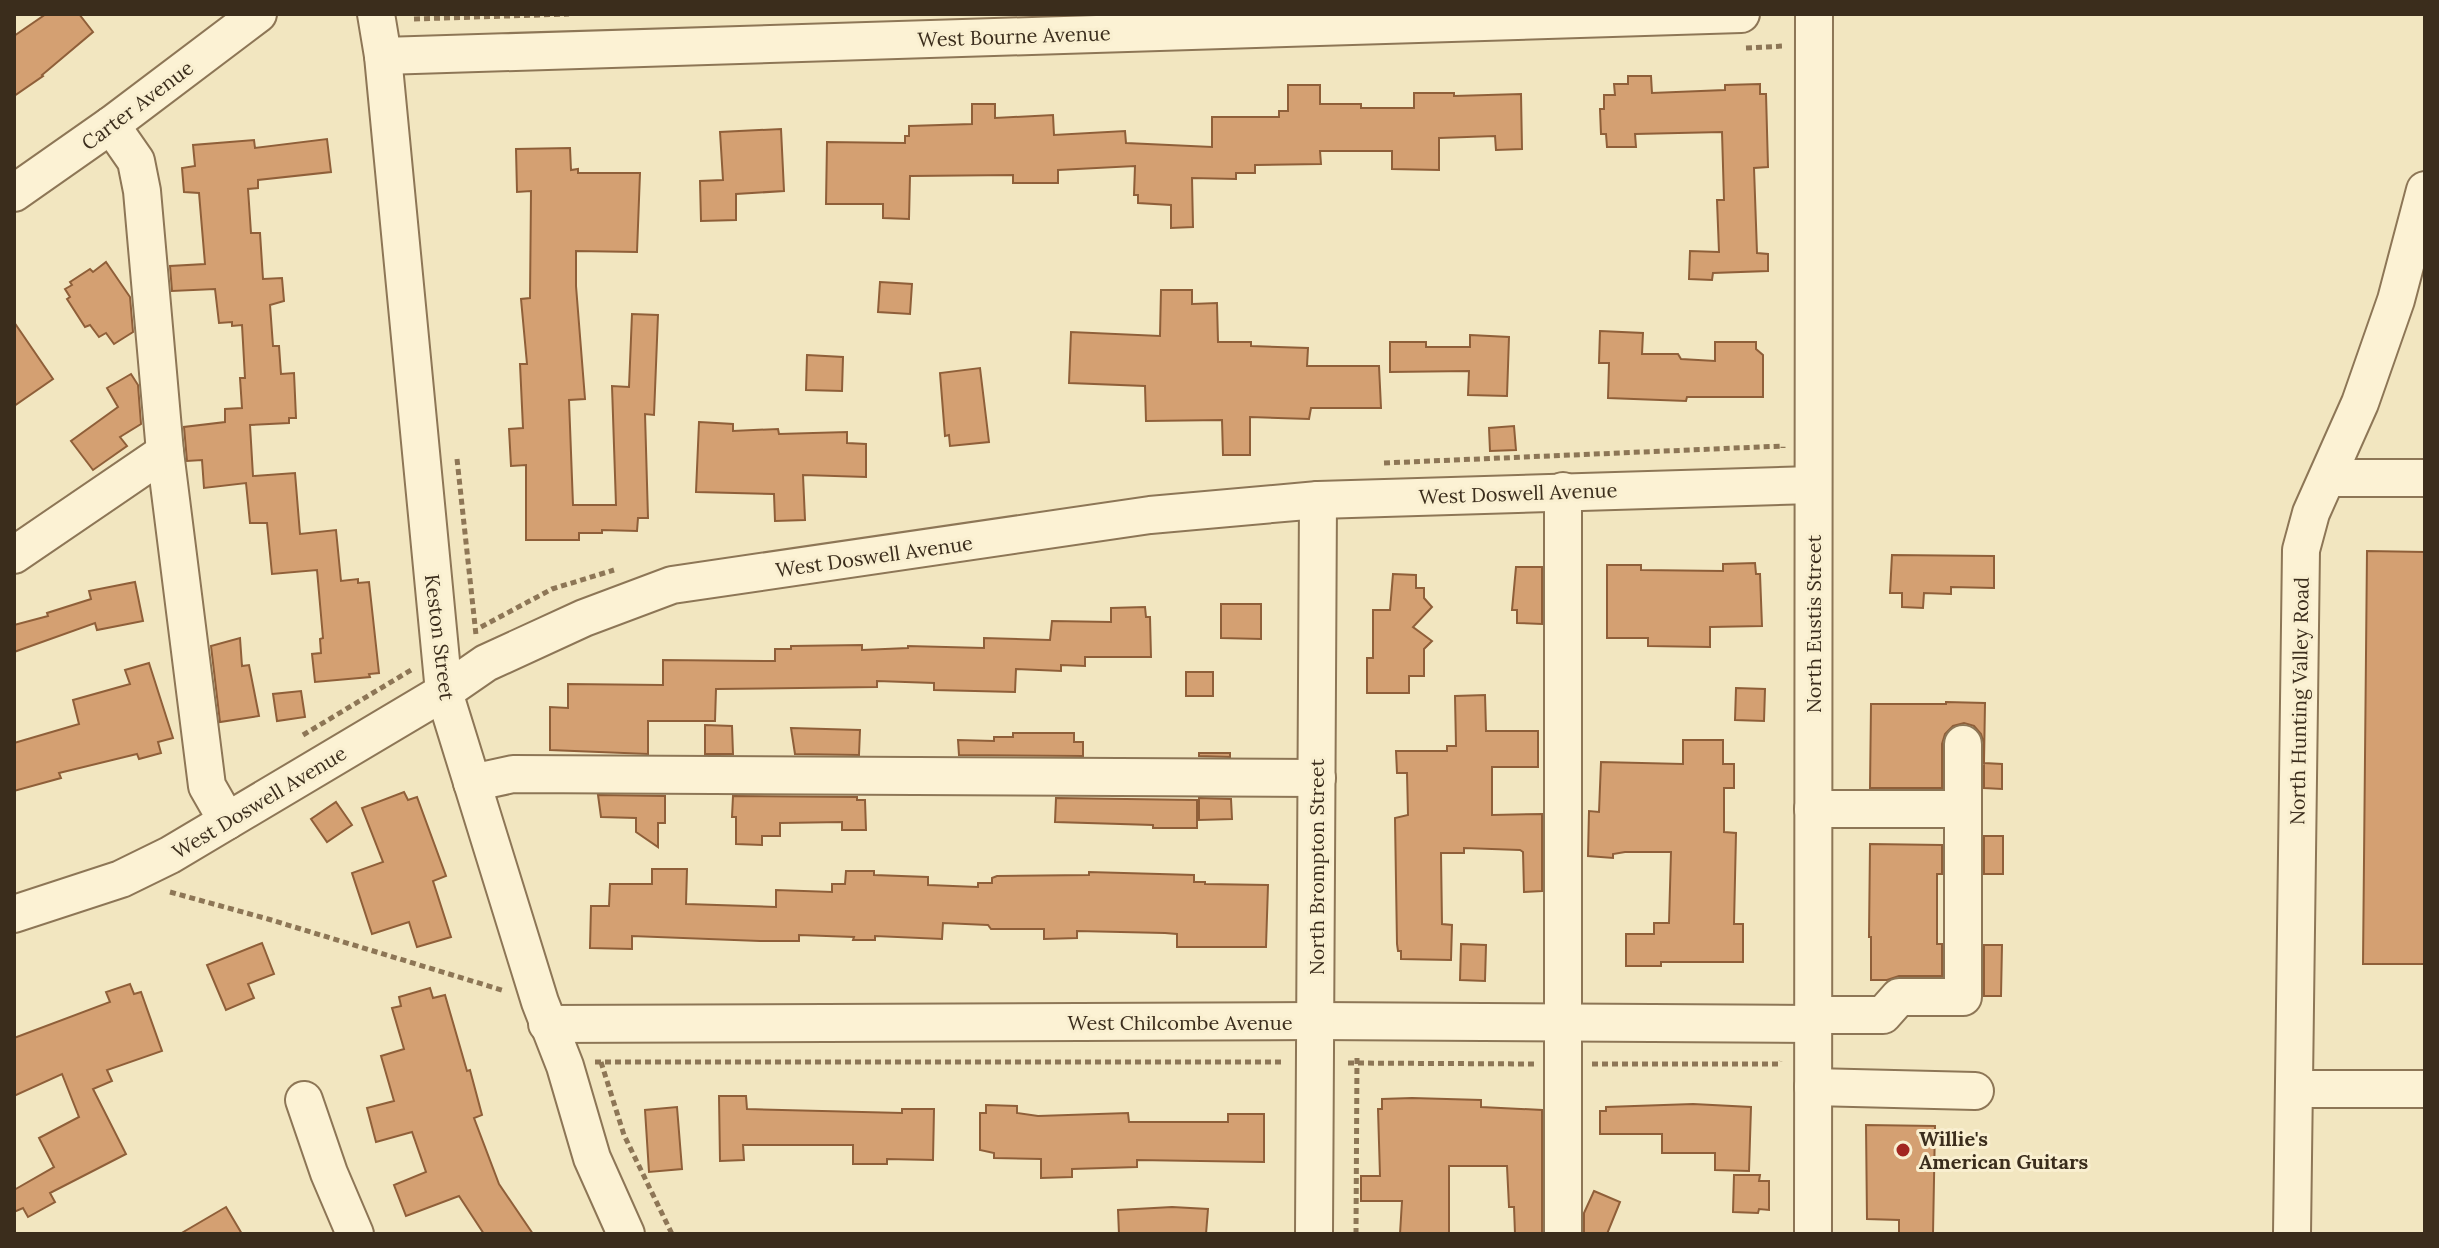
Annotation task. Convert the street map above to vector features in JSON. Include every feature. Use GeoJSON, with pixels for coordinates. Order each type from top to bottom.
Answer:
{"type":"FeatureCollection","features":[{"type":"Feature","properties":{"kind":"street","name":"Carter Avenue"},"geometry":{"type":"LineString","coordinates":[[14,193],[111,125],[258,14]]}},
{"type":"Feature","properties":{"kind":"street","name":"Keston Street"},"geometry":{"type":"LineString","coordinates":[[376,14],[383,56],[444,692],[547,1024],[565,1066],[592,1158],[626,1234]]}},
{"type":"Feature","properties":{"kind":"street","name":"West Bourne Avenue"},"geometry":{"type":"LineString","coordinates":[[383,56],[1741,14]]}},
{"type":"Feature","properties":{"kind":"street","name":"North Eustis Street"},"geometry":{"type":"LineString","coordinates":[[1813,1234],[1814,14]]}},
{"type":"Feature","properties":{"kind":"street"},"geometry":{"type":"LineString","coordinates":[[111,125],[136,161],[142,191],[165,452],[207,786],[227,821]]}},
{"type":"Feature","properties":{"kind":"street","name":"North Hunting Valley Road"},"geometry":{"type":"LineString","coordinates":[[2292,1234],[2301,550],[2311,513],[2360,403],[2396,300],[2425,190]]}},
{"type":"Feature","properties":{"kind":"street"},"geometry":{"type":"LineString","coordinates":[[14,555],[165,452]]}},
{"type":"Feature","properties":{"kind":"street"},"geometry":{"type":"LineString","coordinates":[[2329,478],[2425,478]]}},
{"type":"Feature","properties":{"kind":"street","name":"West Doswell Avenue"},"geometry":{"type":"LineString","coordinates":[[14,914],[121,879],[170,855],[500,657],[584,618],[672,585],[1150,515],[1318,500],[1813,485]]}},
{"type":"Feature","properties":{"kind":"street"},"geometry":{"type":"LineString","coordinates":[[1563,491],[1563,1234]]}},
{"type":"Feature","properties":{"kind":"street","name":"North Brompton Street"},"geometry":{"type":"LineString","coordinates":[[1314,1234],[1318,500]]}},
{"type":"Feature","properties":{"kind":"street"},"geometry":{"type":"LineString","coordinates":[[1813,809],[1963,809],[1963,744]]}},
{"type":"Feature","properties":{"kind":"street"},"geometry":{"type":"LineString","coordinates":[[472,783],[513,774],[1317,778]]}},
{"type":"Feature","properties":{"kind":"street","name":"West Chilcombe Avenue"},"geometry":{"type":"LineString","coordinates":[[547,1024],[1565,1023],[1813,1020],[1883,1015],[1899,997],[1963,997],[1963,809]]}},
{"type":"Feature","properties":{"kind":"street"},"geometry":{"type":"LineString","coordinates":[[1813,1087],[1975,1091]]}},
{"type":"Feature","properties":{"kind":"street"},"geometry":{"type":"LineString","coordinates":[[2294,1089],[2425,1089]]}},
{"type":"Feature","properties":{"kind":"street"},"geometry":{"type":"LineString","coordinates":[[304,1100],[329,1173],[355,1234]]}},
{"type":"Feature","properties":{"kind":"path"},"geometry":{"type":"LineString","coordinates":[[414,19],[569,14]]}},
{"type":"Feature","properties":{"kind":"path"},"geometry":{"type":"LineString","coordinates":[[121,879],[368,949]]}},
{"type":"Feature","properties":{"kind":"path"},"geometry":{"type":"LineString","coordinates":[[597,1051],[624,1135],[672,1234]]}},
{"type":"Feature","properties":{"kind":"path"},"geometry":{"type":"LineString","coordinates":[[1356,1234],[1357,1055]]}},
{"type":"Feature","properties":{"kind":"path"},"geometry":{"type":"LineString","coordinates":[[587,1062],[1294,1062]]}},
{"type":"Feature","properties":{"kind":"building"},"geometry":{"type":"Polygon","coordinates":[[[46,14],[79,14],[93,32],[43,76],[14,96],[14,36],[46,14]]]}},
{"type":"Feature","properties":{"kind":"building"},"geometry":{"type":"Polygon","coordinates":[[[1628,76],[1651,76],[1652,93],[1725,90],[1725,85],[1760,84],[1760,94],[1766,94],[1768,167],[1754,168],[1757,253],[1768,254],[1768,271],[1713,273],[1712,280],[1689,279],[1690,251],[1719,252],[1717,200],[1724,200],[1722,132],[1635,134],[1636,147],[1607,147],[1606,134],[1601,134],[1600,109],[1604,109],[1604,95],[1615,95],[1614,84],[1628,84],[1628,76]]]}},
{"type":"Feature","properties":{"kind":"building"},"geometry":{"type":"Polygon","coordinates":[[[1288,85],[1320,85],[1320,104],[1361,104],[1361,108],[1414,108],[1414,93],[1454,93],[1454,96],[1521,94],[1522,149],[1496,150],[1495,136],[1439,138],[1439,170],[1392,169],[1392,151],[1320,151],[1321,164],[1255,165],[1255,173],[1236,173],[1236,179],[1192,178],[1193,227],[1171,228],[1171,205],[1138,203],[1138,195],[1134,195],[1135,166],[1058,170],[1058,183],[1013,183],[1013,175],[910,176],[909,219],[883,218],[883,204],[826,204],[827,142],[905,143],[909,126],[972,124],[972,104],[995,104],[995,118],[1053,115],[1054,135],[1125,131],[1126,143],[1212,147],[1212,117],[1279,117],[1279,111],[1288,111],[1288,85]]]}},
{"type":"Feature","properties":{"kind":"building"},"geometry":{"type":"Polygon","coordinates":[[[781,129],[784,191],[736,194],[736,220],[701,221],[700,181],[723,180],[720,132],[781,129]]]}},
{"type":"Feature","properties":{"kind":"building"},"geometry":{"type":"Polygon","coordinates":[[[327,139],[331,172],[258,180],[258,188],[248,189],[251,233],[260,233],[263,279],[282,278],[284,301],[270,305],[273,346],[279,346],[281,374],[294,373],[296,418],[289,418],[289,423],[250,425],[253,476],[295,473],[300,534],[336,530],[341,581],[358,579],[358,583],[369,582],[379,673],[369,674],[370,677],[315,682],[312,654],[321,653],[320,639],[323,638],[317,570],[272,574],[267,523],[250,523],[246,483],[204,488],[202,460],[187,461],[184,427],[225,422],[225,409],[242,408],[240,378],[245,378],[242,325],[219,323],[215,289],[172,291],[170,266],[205,264],[199,193],[184,192],[182,168],[195,166],[193,145],[254,140],[255,148],[327,139]]]}},
{"type":"Feature","properties":{"kind":"building"},"geometry":{"type":"Polygon","coordinates":[[[570,148],[571,170],[578,169],[578,173],[640,173],[637,252],[576,251],[585,399],[569,400],[573,505],[616,505],[612,386],[629,387],[632,314],[658,315],[654,415],[645,414],[648,518],[638,518],[637,531],[579,533],[579,540],[526,540],[526,465],[511,466],[509,429],[523,428],[520,364],[527,364],[521,299],[530,298],[531,191],[517,192],[516,149],[570,148]]]}},
{"type":"Feature","properties":{"kind":"building"},"geometry":{"type":"Polygon","coordinates":[[[106,262],[130,297],[133,332],[114,344],[106,333],[99,337],[90,325],[85,327],[67,299],[70,297],[65,289],[72,285],[70,282],[90,269],[93,272],[106,262]]]}},
{"type":"Feature","properties":{"kind":"building"},"geometry":{"type":"Polygon","coordinates":[[[880,282],[912,284],[910,314],[878,312],[880,282]]]}},
{"type":"Feature","properties":{"kind":"building"},"geometry":{"type":"Polygon","coordinates":[[[1161,290],[1192,290],[1192,304],[1217,303],[1218,342],[1308,348],[1307,366],[1379,366],[1381,408],[1311,408],[1309,419],[1250,417],[1250,455],[1223,455],[1222,420],[1146,421],[1145,386],[1069,383],[1071,332],[1160,336],[1161,290]]]}},
{"type":"Feature","properties":{"kind":"building"},"geometry":{"type":"Polygon","coordinates":[[[14,322],[53,379],[14,406],[14,322]]]}},
{"type":"Feature","properties":{"kind":"building"},"geometry":{"type":"Polygon","coordinates":[[[1600,331],[1643,333],[1642,354],[1678,354],[1681,359],[1715,361],[1715,342],[1756,342],[1756,349],[1763,355],[1763,397],[1687,397],[1686,401],[1608,398],[1609,363],[1599,363],[1600,331]]]}},
{"type":"Feature","properties":{"kind":"building"},"geometry":{"type":"Polygon","coordinates":[[[1470,335],[1509,337],[1507,396],[1468,395],[1469,371],[1390,372],[1390,342],[1426,342],[1426,347],[1470,347],[1470,335]]]}},
{"type":"Feature","properties":{"kind":"building"},"geometry":{"type":"Polygon","coordinates":[[[807,355],[843,357],[842,391],[806,390],[807,355]]]}},
{"type":"Feature","properties":{"kind":"building"},"geometry":{"type":"Polygon","coordinates":[[[980,368],[989,442],[950,446],[949,435],[945,436],[940,373],[980,368]]]}},
{"type":"Feature","properties":{"kind":"building"},"geometry":{"type":"Polygon","coordinates":[[[131,374],[138,385],[141,424],[120,437],[127,446],[93,470],[71,441],[118,407],[107,388],[131,374]]]}},
{"type":"Feature","properties":{"kind":"building"},"geometry":{"type":"Polygon","coordinates":[[[699,422],[733,424],[733,431],[778,429],[779,434],[847,432],[847,443],[866,444],[866,477],[803,475],[805,520],[775,521],[774,494],[696,492],[699,422]]]}},
{"type":"Feature","properties":{"kind":"building"},"geometry":{"type":"Polygon","coordinates":[[[1514,426],[1516,450],[1490,451],[1489,428],[1514,426]]]}},
{"type":"Feature","properties":{"kind":"building"},"geometry":{"type":"Polygon","coordinates":[[[2367,551],[2425,552],[2425,964],[2363,964],[2367,551]]]}},
{"type":"Feature","properties":{"kind":"building"},"geometry":{"type":"Polygon","coordinates":[[[1892,555],[1994,556],[1994,588],[1951,587],[1951,594],[1924,593],[1923,608],[1902,607],[1902,593],[1890,593],[1892,555]]]}},
{"type":"Feature","properties":{"kind":"building"},"geometry":{"type":"Polygon","coordinates":[[[1755,563],[1756,574],[1760,574],[1762,626],[1710,627],[1710,647],[1648,646],[1648,638],[1607,638],[1607,565],[1641,565],[1641,570],[1723,571],[1723,564],[1755,563]]]}},
{"type":"Feature","properties":{"kind":"building"},"geometry":{"type":"Polygon","coordinates":[[[1516,567],[1542,567],[1542,624],[1517,623],[1517,610],[1512,610],[1516,567]]]}},
{"type":"Feature","properties":{"kind":"building"},"geometry":{"type":"Polygon","coordinates":[[[1393,574],[1416,575],[1416,588],[1424,588],[1424,598],[1432,607],[1413,627],[1432,641],[1424,649],[1424,676],[1409,676],[1409,693],[1367,693],[1367,658],[1373,658],[1373,610],[1390,610],[1393,574]]]}},
{"type":"Feature","properties":{"kind":"building"},"geometry":{"type":"Polygon","coordinates":[[[135,582],[143,621],[97,630],[95,623],[14,652],[14,625],[91,599],[89,591],[135,582]]]}},
{"type":"Feature","properties":{"kind":"building"},"geometry":{"type":"Polygon","coordinates":[[[1221,604],[1261,604],[1261,639],[1221,638],[1221,604]]]}},
{"type":"Feature","properties":{"kind":"building"},"geometry":{"type":"Polygon","coordinates":[[[1145,607],[1146,617],[1150,617],[1151,657],[1085,657],[1085,666],[1061,665],[1061,671],[1016,669],[1015,692],[934,690],[934,683],[877,681],[877,687],[716,689],[715,721],[648,721],[648,754],[550,750],[550,707],[568,708],[568,684],[663,685],[663,660],[775,661],[775,649],[791,649],[791,646],[862,645],[862,650],[908,646],[984,648],[984,638],[1050,640],[1052,621],[1111,622],[1111,608],[1145,607]]]}},
{"type":"Feature","properties":{"kind":"building"},"geometry":{"type":"Polygon","coordinates":[[[240,638],[242,666],[249,665],[259,716],[220,722],[211,646],[240,638]]]}},
{"type":"Feature","properties":{"kind":"building"},"geometry":{"type":"Polygon","coordinates":[[[149,663],[173,738],[158,742],[161,753],[139,759],[137,754],[59,773],[61,778],[14,791],[14,743],[79,724],[73,700],[130,684],[125,670],[149,663]]]}},
{"type":"Feature","properties":{"kind":"building"},"geometry":{"type":"Polygon","coordinates":[[[1186,672],[1213,672],[1213,696],[1186,696],[1186,672]]]}},
{"type":"Feature","properties":{"kind":"building"},"geometry":{"type":"Polygon","coordinates":[[[1736,688],[1765,689],[1764,721],[1735,720],[1736,688]]]}},
{"type":"Feature","properties":{"kind":"building"},"geometry":{"type":"Polygon","coordinates":[[[301,691],[305,717],[277,721],[273,694],[301,691]]]}},
{"type":"Feature","properties":{"kind":"building"},"geometry":{"type":"Polygon","coordinates":[[[1485,695],[1486,731],[1538,731],[1538,767],[1492,767],[1492,815],[1542,814],[1542,891],[1524,892],[1523,852],[1520,850],[1464,848],[1464,853],[1441,853],[1442,924],[1452,925],[1451,960],[1401,959],[1397,944],[1395,818],[1408,815],[1407,773],[1397,773],[1396,751],[1447,751],[1447,746],[1456,746],[1455,696],[1485,695]]]}},
{"type":"Feature","properties":{"kind":"building"},"geometry":{"type":"Polygon","coordinates":[[[1985,703],[1984,763],[1981,734],[1974,726],[1964,723],[1953,726],[1945,734],[1942,744],[1942,788],[1870,788],[1871,704],[1985,703]]]}},
{"type":"Feature","properties":{"kind":"building"},"geometry":{"type":"Polygon","coordinates":[[[705,725],[732,726],[733,754],[705,754],[705,725]]]}},
{"type":"Feature","properties":{"kind":"building"},"geometry":{"type":"Polygon","coordinates":[[[791,728],[860,730],[859,755],[795,754],[791,728]]]}},
{"type":"Feature","properties":{"kind":"building"},"geometry":{"type":"Polygon","coordinates":[[[1013,733],[1074,733],[1074,742],[1083,742],[1083,756],[959,755],[958,740],[994,741],[994,737],[1013,737],[1013,733]]]}},
{"type":"Feature","properties":{"kind":"building"},"geometry":{"type":"Polygon","coordinates":[[[1683,740],[1723,740],[1723,764],[1734,764],[1734,788],[1724,788],[1724,832],[1736,833],[1734,924],[1743,924],[1743,962],[1661,962],[1661,966],[1626,966],[1626,934],[1654,934],[1654,923],[1669,923],[1671,852],[1625,852],[1613,854],[1613,858],[1588,856],[1589,811],[1599,812],[1601,762],[1683,764],[1683,740]]]}},
{"type":"Feature","properties":{"kind":"building"},"geometry":{"type":"Polygon","coordinates":[[[1199,753],[1230,753],[1230,757],[1199,756],[1199,753]]]}},
{"type":"Feature","properties":{"kind":"building"},"geometry":{"type":"Polygon","coordinates":[[[1984,763],[2002,764],[2002,789],[1984,788],[1984,763]]]}},
{"type":"Feature","properties":{"kind":"building"},"geometry":{"type":"Polygon","coordinates":[[[404,792],[408,800],[417,797],[446,876],[433,881],[451,937],[417,947],[409,922],[372,934],[352,873],[383,862],[362,808],[404,792]]]}},
{"type":"Feature","properties":{"kind":"building"},"geometry":{"type":"Polygon","coordinates":[[[598,795],[665,796],[665,823],[658,823],[658,847],[636,832],[636,818],[601,817],[598,795]]]}},
{"type":"Feature","properties":{"kind":"building"},"geometry":{"type":"Polygon","coordinates":[[[733,796],[857,797],[857,800],[865,800],[866,830],[842,830],[842,822],[780,823],[780,836],[762,836],[762,845],[736,844],[733,796]]]}},
{"type":"Feature","properties":{"kind":"building"},"geometry":{"type":"Polygon","coordinates":[[[1056,798],[1197,800],[1197,828],[1055,822],[1056,798]]]}},
{"type":"Feature","properties":{"kind":"building"},"geometry":{"type":"Polygon","coordinates":[[[1199,798],[1231,799],[1232,819],[1199,820],[1199,798]]]}},
{"type":"Feature","properties":{"kind":"building"},"geometry":{"type":"Polygon","coordinates":[[[336,802],[352,825],[327,842],[311,819],[336,802]]]}},
{"type":"Feature","properties":{"kind":"building"},"geometry":{"type":"Polygon","coordinates":[[[1984,836],[2003,836],[2003,874],[1984,874],[1984,836]]]}},
{"type":"Feature","properties":{"kind":"building"},"geometry":{"type":"Polygon","coordinates":[[[1870,844],[1942,845],[1942,874],[1937,874],[1937,944],[1942,944],[1942,976],[1899,976],[1871,980],[1870,844]]]}},
{"type":"Feature","properties":{"kind":"building"},"geometry":{"type":"Polygon","coordinates":[[[652,869],[687,869],[686,904],[776,907],[776,890],[832,892],[832,884],[845,884],[846,871],[928,877],[928,885],[978,887],[978,883],[992,883],[992,878],[997,876],[1089,875],[1089,872],[1194,875],[1194,882],[1205,884],[1268,885],[1266,947],[1177,947],[1177,934],[1165,933],[1077,931],[1077,938],[1044,939],[1044,929],[991,929],[988,925],[943,923],[942,939],[875,936],[875,940],[853,940],[854,937],[799,935],[799,941],[760,941],[632,936],[632,949],[590,948],[591,906],[609,906],[610,884],[652,884],[652,869]]]}},
{"type":"Feature","properties":{"kind":"building"},"geometry":{"type":"Polygon","coordinates":[[[262,943],[274,974],[248,984],[254,998],[226,1010],[207,965],[262,943]]]}},
{"type":"Feature","properties":{"kind":"building"},"geometry":{"type":"Polygon","coordinates":[[[1461,944],[1486,945],[1485,981],[1460,980],[1461,944]]]}},
{"type":"Feature","properties":{"kind":"building"},"geometry":{"type":"Polygon","coordinates":[[[1984,945],[2002,945],[2001,996],[1984,996],[1984,945]]]}},
{"type":"Feature","properties":{"kind":"building"},"geometry":{"type":"Polygon","coordinates":[[[130,984],[134,994],[141,992],[162,1051],[107,1070],[112,1081],[93,1089],[126,1154],[50,1193],[55,1202],[28,1217],[23,1208],[14,1212],[14,1190],[54,1167],[39,1138],[79,1117],[62,1074],[14,1096],[14,1038],[110,1002],[106,992],[130,984]]]}},
{"type":"Feature","properties":{"kind":"building"},"geometry":{"type":"Polygon","coordinates":[[[430,988],[433,998],[445,995],[482,1115],[474,1118],[499,1184],[533,1234],[484,1234],[459,1196],[406,1216],[394,1185],[426,1172],[412,1132],[376,1142],[367,1108],[394,1101],[381,1056],[404,1049],[392,1008],[401,1006],[399,997],[430,988]]]}},
{"type":"Feature","properties":{"kind":"building"},"geometry":{"type":"Polygon","coordinates":[[[719,1096],[746,1096],[747,1109],[902,1113],[902,1109],[934,1109],[933,1160],[887,1159],[887,1164],[853,1164],[853,1145],[743,1145],[744,1160],[720,1161],[719,1096]]]}},
{"type":"Feature","properties":{"kind":"building"},"geometry":{"type":"Polygon","coordinates":[[[1382,1099],[1481,1100],[1481,1107],[1542,1110],[1542,1234],[1515,1234],[1514,1207],[1509,1207],[1507,1166],[1449,1166],[1449,1234],[1400,1234],[1402,1201],[1361,1201],[1361,1176],[1380,1176],[1378,1109],[1382,1109],[1382,1099]]]}},
{"type":"Feature","properties":{"kind":"building"},"geometry":{"type":"Polygon","coordinates":[[[1693,1104],[1751,1107],[1749,1171],[1715,1170],[1715,1153],[1662,1153],[1662,1134],[1600,1134],[1600,1111],[1606,1111],[1606,1107],[1693,1104]]]}},
{"type":"Feature","properties":{"kind":"building"},"geometry":{"type":"Polygon","coordinates":[[[986,1105],[1017,1106],[1017,1113],[1038,1116],[1128,1113],[1129,1122],[1228,1122],[1228,1114],[1264,1114],[1264,1162],[1137,1160],[1137,1167],[1072,1169],[1072,1177],[1041,1178],[1041,1159],[994,1158],[994,1153],[980,1150],[980,1113],[986,1113],[986,1105]]]}},
{"type":"Feature","properties":{"kind":"building"},"geometry":{"type":"Polygon","coordinates":[[[677,1107],[682,1169],[649,1172],[645,1110],[677,1107]]]}},
{"type":"Feature","properties":{"kind":"building"},"geometry":{"type":"Polygon","coordinates":[[[1866,1125],[1935,1126],[1933,1234],[1899,1234],[1899,1220],[1867,1219],[1866,1125]]]}},
{"type":"Feature","properties":{"kind":"building"},"geometry":{"type":"Polygon","coordinates":[[[1734,1175],[1760,1175],[1759,1181],[1769,1181],[1769,1210],[1733,1212],[1734,1175]]]}},
{"type":"Feature","properties":{"kind":"building"},"geometry":{"type":"Polygon","coordinates":[[[1594,1191],[1620,1202],[1607,1234],[1584,1234],[1584,1213],[1594,1191]]]}},
{"type":"Feature","properties":{"kind":"building"},"geometry":{"type":"Polygon","coordinates":[[[226,1207],[242,1234],[180,1234],[226,1207]]]}},
{"type":"Feature","properties":{"kind":"building"},"geometry":{"type":"Polygon","coordinates":[[[1208,1209],[1206,1234],[1119,1234],[1118,1210],[1208,1209]]]}},
{"type":"Feature","properties":{"kind":"place","name":"Willie's American Guitars"},"geometry":{"type":"Point","coordinates":[1903,1150]}}]}
